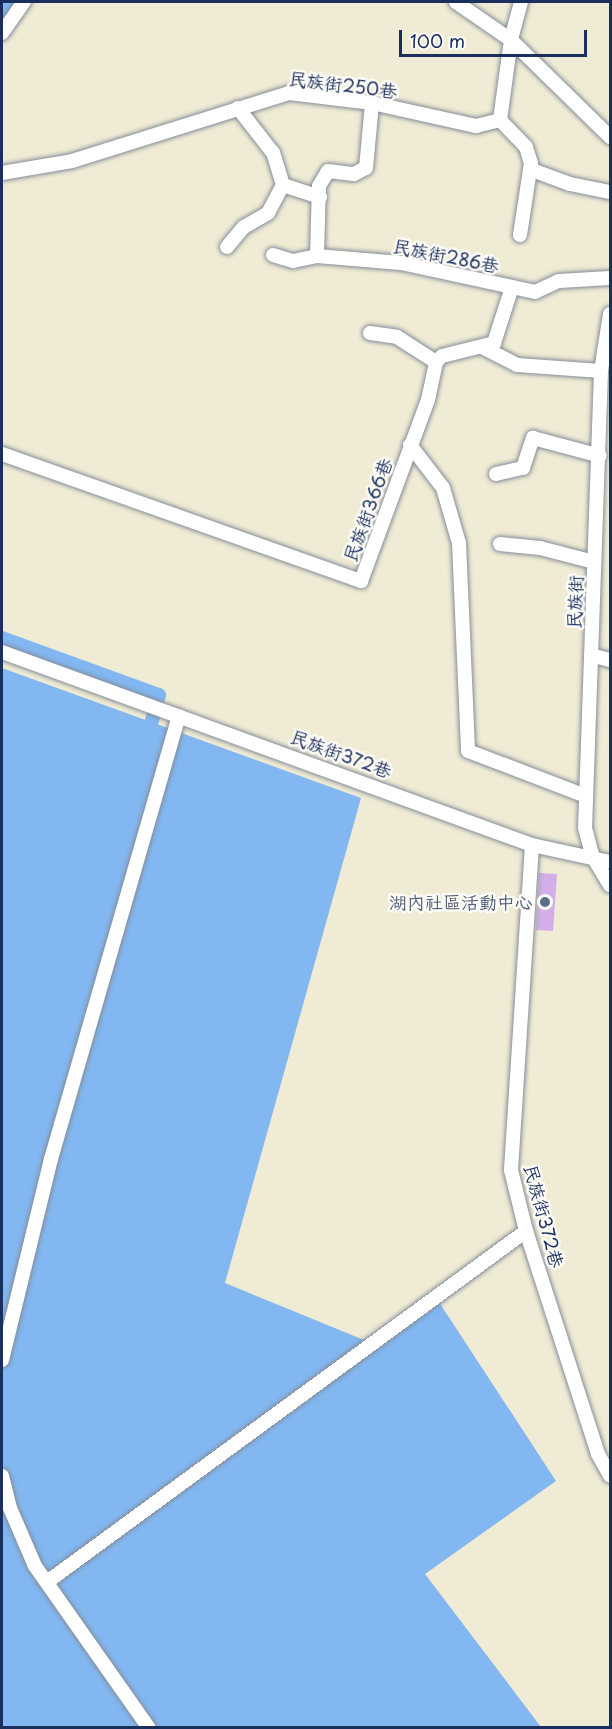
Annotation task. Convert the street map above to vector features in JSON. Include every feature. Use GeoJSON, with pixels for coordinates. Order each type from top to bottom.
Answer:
{"type":"FeatureCollection","features":[{"type":"Feature","properties":{"kind":"street"},"geometry":{"type":"LineString","coordinates":[[2,33],[24,2]]}},
{"type":"Feature","properties":{"kind":"street"},"geometry":{"type":"LineString","coordinates":[[456,2],[511,40],[610,137]]}},
{"type":"Feature","properties":{"kind":"street"},"geometry":{"type":"LineString","coordinates":[[520,235],[532,170],[526,147],[500,120],[511,40],[521,2]]}},
{"type":"Feature","properties":{"kind":"street","name":"民族街250巷"},"geometry":{"type":"LineString","coordinates":[[2,172],[72,161],[289,93],[372,103],[476,126],[500,120]]}},
{"type":"Feature","properties":{"kind":"street"},"geometry":{"type":"LineString","coordinates":[[317,256],[319,186],[328,171],[354,174],[366,168],[372,103]]}},
{"type":"Feature","properties":{"kind":"street"},"geometry":{"type":"LineString","coordinates":[[227,247],[236,234],[268,213],[283,185],[273,153],[238,108]]}},
{"type":"Feature","properties":{"kind":"street"},"geometry":{"type":"LineString","coordinates":[[532,170],[570,184],[610,192]]}},
{"type":"Feature","properties":{"kind":"street"},"geometry":{"type":"LineString","coordinates":[[283,185],[320,197]]}},
{"type":"Feature","properties":{"kind":"street","name":"民族街286巷"},"geometry":{"type":"LineString","coordinates":[[273,255],[293,261],[317,256],[401,263],[535,292],[559,281],[610,278]]}},
{"type":"Feature","properties":{"kind":"street"},"geometry":{"type":"LineString","coordinates":[[410,445],[428,400],[436,362],[442,356],[494,343],[512,287]]}},
{"type":"Feature","properties":{"kind":"street","name":"民族街"},"geometry":{"type":"LineString","coordinates":[[610,314],[601,371],[605,429],[600,456],[604,524],[594,562],[585,828],[593,857],[610,885]]}},
{"type":"Feature","properties":{"kind":"street"},"geometry":{"type":"LineString","coordinates":[[370,333],[397,337],[436,362]]}},
{"type":"Feature","properties":{"kind":"street"},"geometry":{"type":"LineString","coordinates":[[482,347],[518,365],[601,371]]}},
{"type":"Feature","properties":{"kind":"street"},"geometry":{"type":"LineString","coordinates":[[496,474],[523,468],[533,438],[600,456]]}},
{"type":"Feature","properties":{"kind":"street","name":"民族街366巷"},"geometry":{"type":"LineString","coordinates":[[2,454],[361,581],[410,445]]}},
{"type":"Feature","properties":{"kind":"street","name":"民族街366巷"},"geometry":{"type":"LineString","coordinates":[[410,445],[443,489],[459,543],[468,751],[586,796]]}},
{"type":"Feature","properties":{"kind":"street"},"geometry":{"type":"LineString","coordinates":[[500,544],[540,548],[594,562]]}},
{"type":"Feature","properties":{"kind":"street","name":"民族街372巷"},"geometry":{"type":"LineString","coordinates":[[2,652],[532,845],[610,862]]}},
{"type":"Feature","properties":{"kind":"street"},"geometry":{"type":"LineString","coordinates":[[591,655],[610,660]]}},
{"type":"Feature","properties":{"kind":"street"},"geometry":{"type":"LineString","coordinates":[[2,1360],[51,1159],[175,714]]}},
{"type":"Feature","properties":{"kind":"street","name":"民族街372巷"},"geometry":{"type":"LineString","coordinates":[[532,845],[510,1147],[511,1170],[526,1231],[598,1454],[610,1476]]}},
{"type":"Feature","properties":{"kind":"street"},"geometry":{"type":"LineString","coordinates":[[47,1582],[526,1231]]}},
{"type":"Feature","properties":{"kind":"street"},"geometry":{"type":"LineString","coordinates":[[2,1476],[22,1540],[47,1582],[149,1728]]}},
{"type":"Feature","properties":{"kind":"water"},"geometry":{"type":"Polygon","coordinates":[[[2,668],[361,798],[225,1283],[364,1340],[435,1296],[556,1481],[425,1574],[541,1727],[2,1727],[2,668]]]}},
{"type":"Feature","properties":{"kind":"building","name":"湖內社區活動中心"},"geometry":{"type":"Polygon","coordinates":[[[539,873],[557,874],[553,931],[536,930],[539,873]]]}},
{"type":"Feature","properties":{"kind":"waterway"},"geometry":{"type":"LineString","coordinates":[[2,11],[8,2]]}},
{"type":"Feature","properties":{"kind":"waterway"},"geometry":{"type":"LineString","coordinates":[[2,638],[159,695],[147,739]]}},
{"type":"Feature","properties":{"kind":"place","name":"湖內社區活動中心"},"geometry":{"type":"Point","coordinates":[545,902]}}]}
